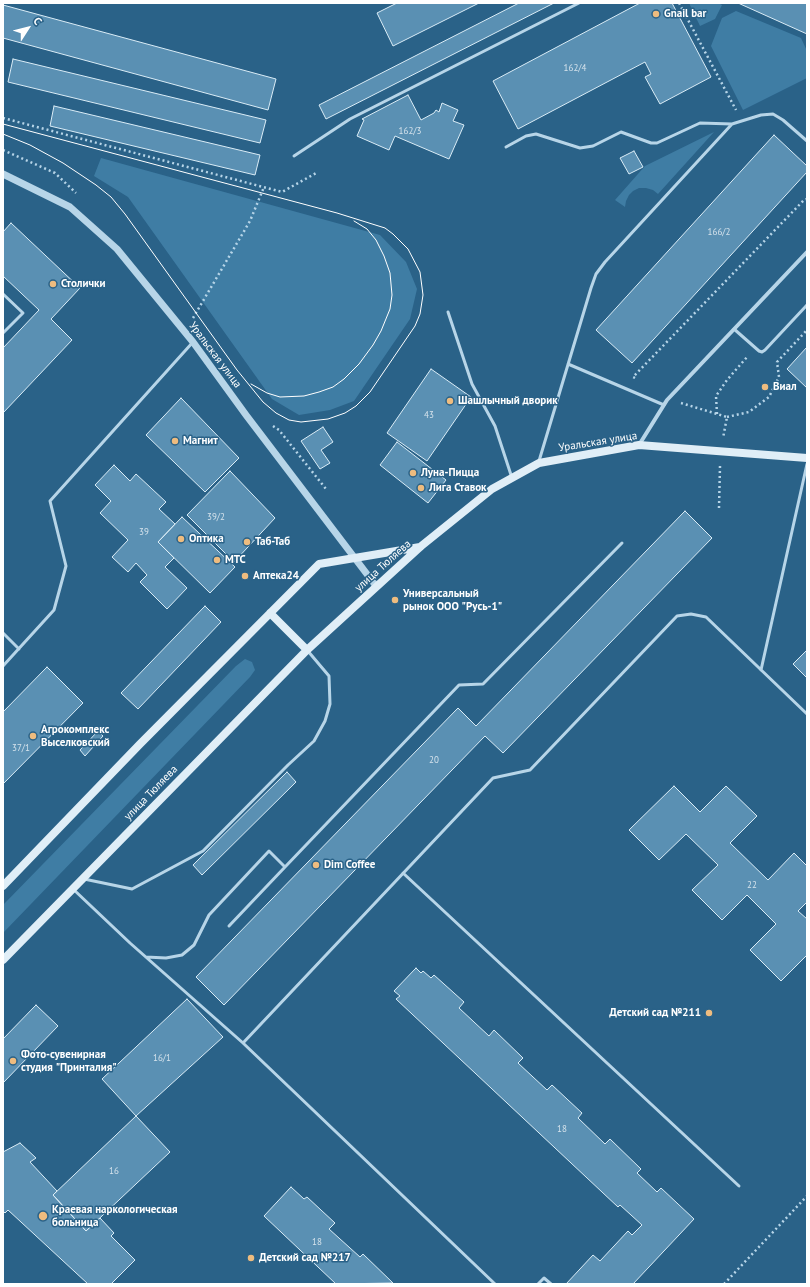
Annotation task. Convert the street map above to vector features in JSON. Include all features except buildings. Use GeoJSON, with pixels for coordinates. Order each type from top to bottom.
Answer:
{"type":"FeatureCollection","features":[{"type":"Feature","properties":{"kind":"main road","name":"Уральская улица"},"geometry":{"type":"LineString","coordinates":[[420,547],[492,489],[539,463],[639,445],[807,458]]}},
{"type":"Feature","properties":{"kind":"main road","name":"улица Тюляева"},"geometry":{"type":"LineString","coordinates":[[3,886],[140,744],[320,564],[420,547]]}},
{"type":"Feature","properties":{"kind":"main road","name":"улица Тюляева"},"geometry":{"type":"LineString","coordinates":[[3,960],[307,650],[420,547]]}},
{"type":"Feature","properties":{"kind":"main road"},"geometry":{"type":"LineString","coordinates":[[270,613],[307,650]]}},
{"type":"Feature","properties":{"kind":"street","name":"Уральская улица"},"geometry":{"type":"LineString","coordinates":[[3,174],[70,207],[117,250],[193,342],[246,415],[376,586]]}},
{"type":"Feature","properties":{"kind":"street"},"geometry":{"type":"LineString","coordinates":[[639,445],[672,394],[807,252]]}},
{"type":"Feature","properties":{"kind":"lane"},"geometry":{"type":"LineString","coordinates":[[294,156],[350,119],[579,3]]}},
{"type":"Feature","properties":{"kind":"lane"},"geometry":{"type":"LineString","coordinates":[[506,147],[526,136],[536,134],[580,148],[593,146],[621,132],[657,143],[700,123],[732,124],[761,115],[773,114],[783,120],[807,141]]}},
{"type":"Feature","properties":{"kind":"lane"},"geometry":{"type":"LineString","coordinates":[[539,463],[596,274],[605,262],[732,124]]}},
{"type":"Feature","properties":{"kind":"lane"},"geometry":{"type":"LineString","coordinates":[[3,294],[23,313],[3,333]]}},
{"type":"Feature","properties":{"kind":"lane"},"geometry":{"type":"LineString","coordinates":[[734,329],[762,352],[807,305]]}},
{"type":"Feature","properties":{"kind":"lane"},"geometry":{"type":"LineString","coordinates":[[448,312],[472,384],[495,426],[512,478]]}},
{"type":"Feature","properties":{"kind":"lane"},"geometry":{"type":"LineString","coordinates":[[3,666],[54,610],[66,566],[50,501],[193,342]]}},
{"type":"Feature","properties":{"kind":"lane"},"geometry":{"type":"LineString","coordinates":[[568,364],[664,405]]}},
{"type":"Feature","properties":{"kind":"lane"},"geometry":{"type":"LineString","coordinates":[[761,670],[807,464]]}},
{"type":"Feature","properties":{"kind":"lane"},"geometry":{"type":"LineString","coordinates":[[229,926],[459,685],[483,684],[622,543]]}},
{"type":"Feature","properties":{"kind":"lane"},"geometry":{"type":"LineString","coordinates":[[243,1043],[493,778],[530,770],[677,616],[691,614],[706,617],[807,714]]}},
{"type":"Feature","properties":{"kind":"lane"},"geometry":{"type":"LineString","coordinates":[[3,633],[19,649]]}},
{"type":"Feature","properties":{"kind":"lane"},"geometry":{"type":"LineString","coordinates":[[82,878],[132,889],[203,851],[288,765],[314,741],[325,721],[330,704],[329,676],[307,650]]}},
{"type":"Feature","properties":{"kind":"lane"},"geometry":{"type":"LineString","coordinates":[[146,957],[166,958],[182,955],[194,945],[209,915],[269,851],[285,866]]}},
{"type":"Feature","properties":{"kind":"lane"},"geometry":{"type":"LineString","coordinates":[[403,873],[739,1186]]}},
{"type":"Feature","properties":{"kind":"lane"},"geometry":{"type":"LineString","coordinates":[[73,888],[146,957],[243,1043],[495,1284]]}},
{"type":"Feature","properties":{"kind":"lane"},"geometry":{"type":"LineString","coordinates":[[538,1284],[544,1278],[551,1284]]}},
{"type":"Feature","properties":{"kind":"path"},"geometry":{"type":"LineString","coordinates":[[679,3],[742,121]]}},
{"type":"Feature","properties":{"kind":"path"},"geometry":{"type":"LineString","coordinates":[[3,118],[282,192],[318,172]]}},
{"type":"Feature","properties":{"kind":"path"},"geometry":{"type":"LineString","coordinates":[[192,320],[250,221],[264,188]]}},
{"type":"Feature","properties":{"kind":"path"},"geometry":{"type":"LineString","coordinates":[[639,380],[633,377],[799,205],[807,199]]}},
{"type":"Feature","properties":{"kind":"path"},"geometry":{"type":"LineString","coordinates":[[727,417],[749,412],[769,397],[779,377],[777,362],[807,330]]}},
{"type":"Feature","properties":{"kind":"path"},"geometry":{"type":"LineString","coordinates":[[717,414],[716,396],[727,380],[756,348]]}},
{"type":"Feature","properties":{"kind":"path"},"geometry":{"type":"LineString","coordinates":[[724,1284],[807,1196]]}},
{"type":"Feature","properties":{"kind":"shaded area"},"geometry":{"type":"Polygon","coordinates":[[[689,3],[718,3],[722,5],[715,19],[700,26],[689,3]]]}},
{"type":"Feature","properties":{"kind":"shaded area"},"geometry":{"type":"Polygon","coordinates":[[[736,11],[801,38],[807,51],[807,78],[743,110],[711,46],[722,18],[736,11]]]}},
{"type":"Feature","properties":{"kind":"shaded area"},"geometry":{"type":"Polygon","coordinates":[[[714,132],[658,194],[653,190],[639,188],[629,195],[625,207],[615,200],[645,166],[714,132]]]}},
{"type":"Feature","properties":{"kind":"shaded area"},"geometry":{"type":"Polygon","coordinates":[[[101,158],[380,235],[406,262],[417,289],[410,319],[354,401],[330,410],[299,415],[272,399],[128,197],[94,176],[101,158]]]}},
{"type":"Feature","properties":{"kind":"shaded area"},"geometry":{"type":"Polygon","coordinates":[[[245,659],[252,662],[255,670],[250,677],[3,933],[3,905],[236,666],[245,659]]]}},
{"type":"Feature","properties":{"kind":"tram line"},"geometry":{"type":"LineString","coordinates":[[3,124],[337,213],[385,228],[408,249],[420,272],[423,295],[420,314],[415,326],[370,392],[356,406],[345,413],[328,419],[301,422],[289,420],[276,413],[263,402],[237,370],[125,214],[111,197],[63,163],[30,145],[3,134]]}},
{"type":"Feature","properties":{"kind":"tram line"},"geometry":{"type":"LineString","coordinates":[[251,384],[267,393],[280,397],[304,396],[319,392],[333,387],[344,379],[359,364],[373,345],[381,331],[390,309],[392,295],[390,273],[376,240],[367,229],[354,221]]}},
{"type":"Feature","properties":{"kind":"place","name":"Gnail bar"},"geometry":{"type":"Point","coordinates":[656,14]}},
{"type":"Feature","properties":{"kind":"place","name":"Столички"},"geometry":{"type":"Point","coordinates":[53,284]}},
{"type":"Feature","properties":{"kind":"place","name":"Виал"},"geometry":{"type":"Point","coordinates":[765,387]}},
{"type":"Feature","properties":{"kind":"place","name":"Шашлычный дворик"},"geometry":{"type":"Point","coordinates":[450,401]}},
{"type":"Feature","properties":{"kind":"place","name":"Магнит"},"geometry":{"type":"Point","coordinates":[175,441]}},
{"type":"Feature","properties":{"kind":"place","name":"Луна-Пицца"},"geometry":{"type":"Point","coordinates":[413,473]}},
{"type":"Feature","properties":{"kind":"place","name":"Лига Ставок"},"geometry":{"type":"Point","coordinates":[421,488]}},
{"type":"Feature","properties":{"kind":"place","name":"Оптика"},"geometry":{"type":"Point","coordinates":[181,539]}},
{"type":"Feature","properties":{"kind":"place","name":"Таб-Таб"},"geometry":{"type":"Point","coordinates":[247,542]}},
{"type":"Feature","properties":{"kind":"place","name":"МТС"},"geometry":{"type":"Point","coordinates":[217,560]}},
{"type":"Feature","properties":{"kind":"place","name":"Аптека24"},"geometry":{"type":"Point","coordinates":[245,576]}},
{"type":"Feature","properties":{"kind":"place","name":"Универсальный рынок ООО \"Русь-1\""},"geometry":{"type":"Point","coordinates":[395,600]}},
{"type":"Feature","properties":{"kind":"place","name":"Агрокомплекс Выселковский"},"geometry":{"type":"Point","coordinates":[33,736]}},
{"type":"Feature","properties":{"kind":"place","name":"Dim Coffee"},"geometry":{"type":"Point","coordinates":[316,865]}},
{"type":"Feature","properties":{"kind":"place","name":"Детский сад №211"},"geometry":{"type":"Point","coordinates":[709,1013]}},
{"type":"Feature","properties":{"kind":"place","name":"Фото-сувенирная студия \"Принталия\""},"geometry":{"type":"Point","coordinates":[13,1061]}},
{"type":"Feature","properties":{"kind":"place","name":"Краевая наркологическая больница"},"geometry":{"type":"Point","coordinates":[43,1216]}},
{"type":"Feature","properties":{"kind":"place","name":"Детский сад №217"},"geometry":{"type":"Point","coordinates":[251,1258]}}]}
